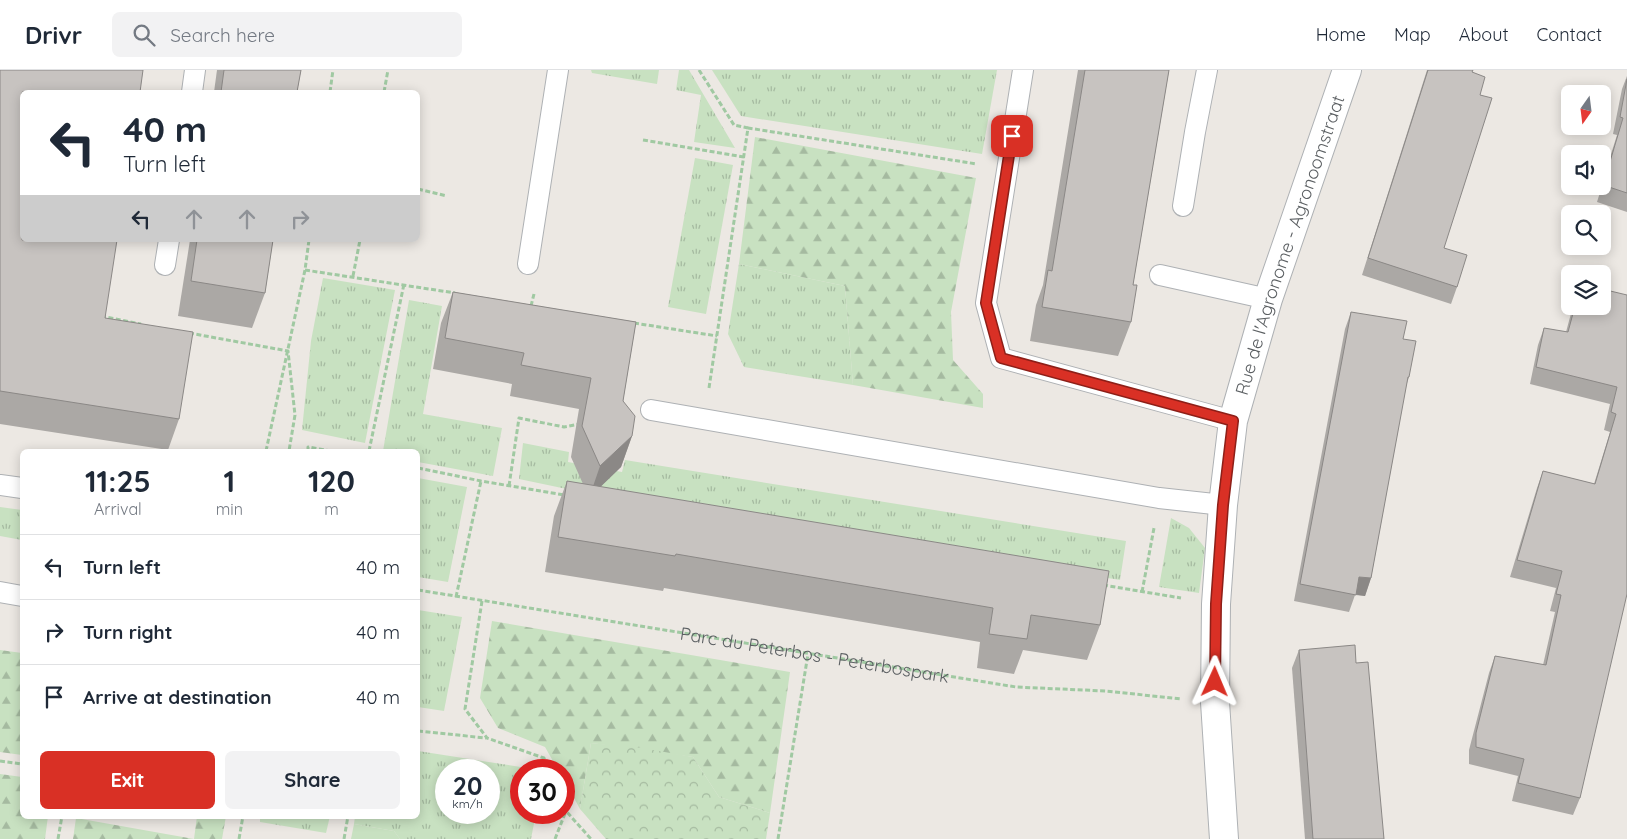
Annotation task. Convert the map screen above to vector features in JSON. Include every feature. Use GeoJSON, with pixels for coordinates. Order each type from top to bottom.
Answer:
{"type":"FeatureCollection","features":[{"type":"Feature","properties":{"kind":"street","name":"Rue de l'Agronome - Agronoomstraat"},"geometry":{"type":"LineString","coordinates":[[1224,839],[1215,702],[1216,604],[1223,505],[1233,421],[1268,299],[1347,70]]}},
{"type":"Feature","properties":{"kind":"lane"},"geometry":{"type":"LineString","coordinates":[[192,90],[195,70]]}},
{"type":"Feature","properties":{"kind":"lane"},"geometry":{"type":"LineString","coordinates":[[528,264],[558,70]]}},
{"type":"Feature","properties":{"kind":"lane"},"geometry":{"type":"LineString","coordinates":[[1023,70],[986,303],[1001,358],[1233,421]]}},
{"type":"Feature","properties":{"kind":"lane"},"geometry":{"type":"LineString","coordinates":[[1183,206],[1207,70]]}},
{"type":"Feature","properties":{"kind":"lane"},"geometry":{"type":"LineString","coordinates":[[164,265],[169,242]]}},
{"type":"Feature","properties":{"kind":"lane"},"geometry":{"type":"LineString","coordinates":[[1160,275],[1268,299]]}},
{"type":"Feature","properties":{"kind":"lane"},"geometry":{"type":"LineString","coordinates":[[651,410],[1159,498],[1223,505]]}},
{"type":"Feature","properties":{"kind":"lane"},"geometry":{"type":"LineString","coordinates":[[0,484],[20,488]]}},
{"type":"Feature","properties":{"kind":"lane"},"geometry":{"type":"LineString","coordinates":[[0,592],[20,596]]}},
{"type":"Feature","properties":{"kind":"path"},"geometry":{"type":"LineString","coordinates":[[330,90],[333,70]]}},
{"type":"Feature","properties":{"kind":"path"},"geometry":{"type":"LineString","coordinates":[[384,90],[388,70]]}},
{"type":"Feature","properties":{"kind":"path"},"geometry":{"type":"LineString","coordinates":[[699,70],[734,125],[1007,169]]}},
{"type":"Feature","properties":{"kind":"path"},"geometry":{"type":"LineString","coordinates":[[705,419],[748,128]]}},
{"type":"Feature","properties":{"kind":"path"},"geometry":{"type":"LineString","coordinates":[[643,140],[744,157]]}},
{"type":"Feature","properties":{"kind":"path"},"geometry":{"type":"LineString","coordinates":[[420,189],[447,196]]}},
{"type":"Feature","properties":{"kind":"path"},"geometry":{"type":"LineString","coordinates":[[266,449],[310,242]]}},
{"type":"Feature","properties":{"kind":"path"},"geometry":{"type":"LineString","coordinates":[[353,276],[360,242]]}},
{"type":"Feature","properties":{"kind":"path"},"geometry":{"type":"LineString","coordinates":[[305,270],[463,294]]}},
{"type":"Feature","properties":{"kind":"path"},"geometry":{"type":"LineString","coordinates":[[369,449],[404,284]]}},
{"type":"Feature","properties":{"kind":"path"},"geometry":{"type":"LineString","coordinates":[[522,304],[531,306],[534,294]]}},
{"type":"Feature","properties":{"kind":"path"},"geometry":{"type":"LineString","coordinates":[[96,316],[144,324]]}},
{"type":"Feature","properties":{"kind":"path"},"geometry":{"type":"LineString","coordinates":[[629,322],[717,336]]}},
{"type":"Feature","properties":{"kind":"path"},"geometry":{"type":"LineString","coordinates":[[182,331],[288,351]]}},
{"type":"Feature","properties":{"kind":"path"},"geometry":{"type":"LineString","coordinates":[[288,351],[295,415],[289,449]]}},
{"type":"Feature","properties":{"kind":"path"},"geometry":{"type":"LineString","coordinates":[[509,486],[519,418],[564,426],[584,423]]}},
{"type":"Feature","properties":{"kind":"path"},"geometry":{"type":"LineString","coordinates":[[308,449],[308,447],[320,449]]}},
{"type":"Feature","properties":{"kind":"path"},"geometry":{"type":"LineString","coordinates":[[420,468],[481,481],[568,495]]}},
{"type":"Feature","properties":{"kind":"path"},"geometry":{"type":"LineString","coordinates":[[456,597],[481,481]]}},
{"type":"Feature","properties":{"kind":"path"},"geometry":{"type":"LineString","coordinates":[[1142,592],[1159,498]]}},
{"type":"Feature","properties":{"kind":"path"},"geometry":{"type":"LineString","coordinates":[[1095,584],[1216,604]]}},
{"type":"Feature","properties":{"kind":"path","name":"Parc du Peterbos - Peterbospark"},"geometry":{"type":"LineString","coordinates":[[420,590],[1016,687],[1106,691],[1215,702]]}},
{"type":"Feature","properties":{"kind":"path"},"geometry":{"type":"LineString","coordinates":[[482,601],[465,709],[487,738]]}},
{"type":"Feature","properties":{"kind":"path"},"geometry":{"type":"LineString","coordinates":[[778,839],[808,654]]}},
{"type":"Feature","properties":{"kind":"path"},"geometry":{"type":"LineString","coordinates":[[420,731],[487,738],[544,759]]}},
{"type":"Feature","properties":{"kind":"path"},"geometry":{"type":"LineString","coordinates":[[0,761],[20,764]]}},
{"type":"Feature","properties":{"kind":"path"},"geometry":{"type":"LineString","coordinates":[[58,839],[61,819]]}},
{"type":"Feature","properties":{"kind":"path"},"geometry":{"type":"LineString","coordinates":[[239,839],[242,819]]}},
{"type":"Feature","properties":{"kind":"path"},"geometry":{"type":"LineString","coordinates":[[344,839],[347,819]]}},
{"type":"Feature","properties":{"kind":"path"},"geometry":{"type":"LineString","coordinates":[[575,821],[591,839]]}},
{"type":"Feature","properties":{"kind":"path"},"geometry":{"type":"LineString","coordinates":[[555,839],[561,824]]}},
{"type":"Feature","properties":{"kind":"green space"},"geometry":{"type":"Polygon","coordinates":[[[591,70],[659,70],[657,84],[592,73],[591,70]]]}},
{"type":"Feature","properties":{"kind":"green space"},"geometry":{"type":"Polygon","coordinates":[[[679,70],[689,70],[735,148],[694,142],[701,95],[676,90],[679,70]]]}},
{"type":"Feature","properties":{"kind":"green space"},"geometry":{"type":"Polygon","coordinates":[[[712,70],[997,70],[982,154],[741,116],[712,70]]]}},
{"type":"Feature","properties":{"kind":"green space"},"geometry":{"type":"Polygon","coordinates":[[[755,137],[976,178],[951,312],[953,360],[983,394],[983,408],[853,385],[845,286],[739,264],[755,137]]]}},
{"type":"Feature","properties":{"kind":"green space"},"geometry":{"type":"Polygon","coordinates":[[[695,158],[733,165],[706,314],[668,307],[695,158]]]}},
{"type":"Feature","properties":{"kind":"green space"},"geometry":{"type":"Polygon","coordinates":[[[739,264],[845,286],[853,385],[744,367],[728,334],[739,264]]]}},
{"type":"Feature","properties":{"kind":"green space"},"geometry":{"type":"Polygon","coordinates":[[[323,278],[395,290],[365,443],[302,430],[311,341],[323,278]]]}},
{"type":"Feature","properties":{"kind":"green space"},"geometry":{"type":"Polygon","coordinates":[[[409,300],[442,306],[423,414],[502,428],[493,476],[420,462],[420,449],[383,449],[409,300]]]}},
{"type":"Feature","properties":{"kind":"green space"},"geometry":{"type":"Polygon","coordinates":[[[523,443],[569,452],[568,462],[622,472],[625,460],[1126,541],[1120,580],[605,497],[519,479],[523,443]]]}},
{"type":"Feature","properties":{"kind":"green space"},"geometry":{"type":"Polygon","coordinates":[[[420,478],[467,487],[448,582],[420,577],[420,478]]]}},
{"type":"Feature","properties":{"kind":"green space"},"geometry":{"type":"Polygon","coordinates":[[[0,507],[20,510],[20,540],[0,536],[0,507]]]}},
{"type":"Feature","properties":{"kind":"green space"},"geometry":{"type":"Polygon","coordinates":[[[1171,518],[1189,528],[1205,548],[1199,593],[1159,587],[1171,518]]]}},
{"type":"Feature","properties":{"kind":"green space"},"geometry":{"type":"Polygon","coordinates":[[[420,610],[462,617],[444,711],[420,707],[420,610]]]}},
{"type":"Feature","properties":{"kind":"green space"},"geometry":{"type":"Polygon","coordinates":[[[492,621],[790,672],[770,813],[719,797],[693,757],[591,743],[580,809],[575,800],[575,759],[552,759],[545,747],[498,728],[480,698],[492,621]]]}},
{"type":"Feature","properties":{"kind":"green space"},"geometry":{"type":"Polygon","coordinates":[[[0,650],[20,653],[20,755],[0,752],[0,650]]]}},
{"type":"Feature","properties":{"kind":"green space"},"geometry":{"type":"Polygon","coordinates":[[[591,743],[642,748],[693,757],[719,797],[770,813],[766,839],[606,839],[580,809],[591,743]]]}},
{"type":"Feature","properties":{"kind":"green space"},"geometry":{"type":"Polygon","coordinates":[[[420,751],[469,759],[435,759],[435,824],[500,824],[500,764],[510,765],[510,824],[534,824],[531,839],[400,839],[394,831],[354,824],[355,819],[420,819],[420,751]]]}},
{"type":"Feature","properties":{"kind":"green space"},"geometry":{"type":"Polygon","coordinates":[[[0,774],[20,777],[20,819],[48,819],[45,839],[0,839],[0,774]]]}},
{"type":"Feature","properties":{"kind":"green space"},"geometry":{"type":"Polygon","coordinates":[[[76,819],[194,839],[73,839],[76,819]]]}},
{"type":"Feature","properties":{"kind":"green space"},"geometry":{"type":"Polygon","coordinates":[[[197,819],[225,819],[222,839],[194,839],[197,819]]]}},
{"type":"Feature","properties":{"kind":"green space"},"geometry":{"type":"Polygon","coordinates":[[[260,819],[329,819],[326,833],[260,822],[260,819]]]}},
{"type":"Feature","properties":{"kind":"green space"},"geometry":{"type":"Polygon","coordinates":[[[354,824],[394,831],[400,839],[351,839],[354,824]]]}},
{"type":"Feature","properties":{"kind":"building"},"geometry":{"type":"Polygon","coordinates":[[[0,70],[143,70],[140,90],[20,90],[20,242],[117,242],[105,318],[193,332],[179,419],[0,391],[0,70]]]}},
{"type":"Feature","properties":{"kind":"building"},"geometry":{"type":"Polygon","coordinates":[[[224,70],[301,70],[297,90],[221,90],[224,70]]]}},
{"type":"Feature","properties":{"kind":"building"},"geometry":{"type":"Polygon","coordinates":[[[1085,70],[1169,70],[1133,285],[1137,285],[1131,322],[1042,307],[1048,270],[1052,271],[1085,70]]]}},
{"type":"Feature","properties":{"kind":"building"},"geometry":{"type":"Polygon","coordinates":[[[1428,70],[1473,70],[1472,72],[1485,77],[1480,95],[1492,98],[1444,248],[1467,255],[1457,287],[1368,258],[1428,70]]]}},
{"type":"Feature","properties":{"kind":"building"},"geometry":{"type":"Polygon","coordinates":[[[1627,79],[1627,193],[1611,188],[1611,158],[1623,118],[1620,117],[1627,79]]]}},
{"type":"Feature","properties":{"kind":"building"},"geometry":{"type":"Polygon","coordinates":[[[197,242],[273,242],[265,293],[191,281],[197,242]]]}},
{"type":"Feature","properties":{"kind":"building"},"geometry":{"type":"Polygon","coordinates":[[[1611,291],[1627,295],[1627,594],[1580,798],[1518,783],[1524,759],[1476,747],[1476,733],[1495,656],[1546,665],[1561,595],[1556,594],[1562,571],[1517,560],[1543,471],[1595,484],[1616,414],[1611,412],[1617,387],[1536,367],[1544,328],[1568,332],[1573,315],[1611,315],[1611,291]]]}},
{"type":"Feature","properties":{"kind":"building"},"geometry":{"type":"Polygon","coordinates":[[[453,292],[636,322],[623,401],[635,416],[632,436],[600,466],[582,426],[591,378],[521,365],[524,353],[445,338],[453,292]]]}},
{"type":"Feature","properties":{"kind":"building"},"geometry":{"type":"Polygon","coordinates":[[[1351,312],[1407,321],[1403,339],[1416,341],[1371,578],[1359,577],[1356,595],[1300,584],[1351,312]]]}},
{"type":"Feature","properties":{"kind":"building"},"geometry":{"type":"Polygon","coordinates":[[[567,481],[1109,571],[1100,625],[1031,615],[1027,639],[989,634],[993,608],[676,554],[675,556],[558,537],[567,481]]]}},
{"type":"Feature","properties":{"kind":"building"},"geometry":{"type":"Polygon","coordinates":[[[1355,645],[1356,663],[1368,662],[1384,839],[1313,839],[1299,650],[1355,645]]]}},
{"type":"Feature","properties":{"kind":"route"},"geometry":{"type":"LineString","coordinates":[[1012,136],[986,303],[1001,358],[1233,421],[1223,505],[1216,604],[1215,682]]}}]}
